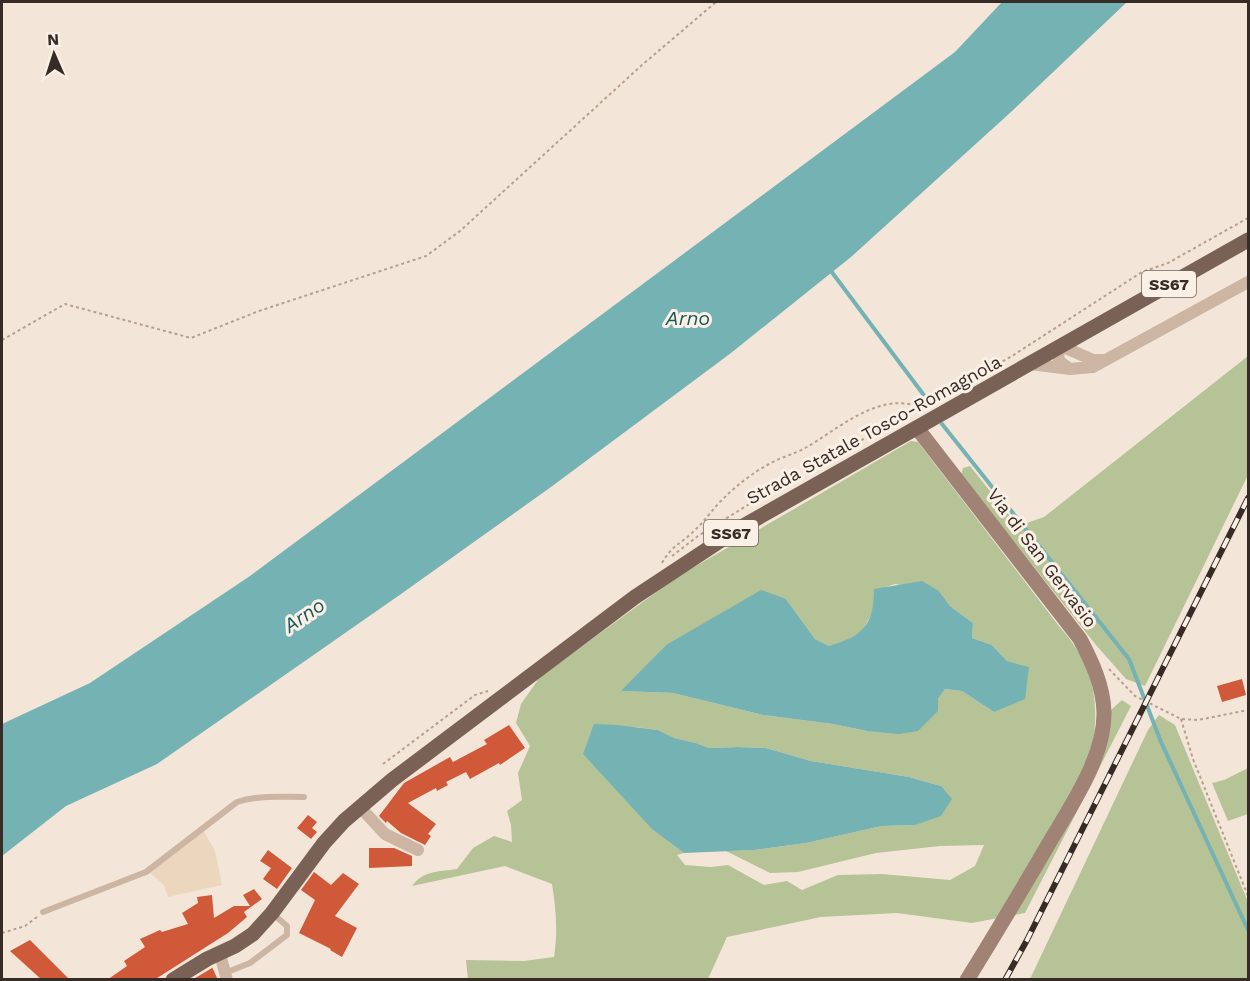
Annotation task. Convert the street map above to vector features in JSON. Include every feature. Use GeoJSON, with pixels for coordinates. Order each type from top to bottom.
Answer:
{"type":"FeatureCollection","features":[{"type":"Feature","properties":{"kind":"main road","name":"Strada Statale Tosco-Romagnola"},"geometry":{"type":"LineString","coordinates":[[173,980],[253,934],[272,913],[331,835],[360,807],[392,780],[635,597],[754,520],[1248,240]]}},
{"type":"Feature","properties":{"kind":"street"},"geometry":{"type":"LineString","coordinates":[[1030,364],[1070,369],[1093,367],[1248,282]]}},
{"type":"Feature","properties":{"kind":"street"},"geometry":{"type":"LineString","coordinates":[[1084,355],[1083,340],[1090,330]]}},
{"type":"Feature","properties":{"kind":"street"},"geometry":{"type":"LineString","coordinates":[[1070,369],[1059,361],[1058,352],[1061,346],[1093,360],[1108,359]]}},
{"type":"Feature","properties":{"kind":"street","name":"Via di San Gervasio"},"geometry":{"type":"LineString","coordinates":[[917,428],[1080,639],[1097,673],[1103,700],[1103,725],[1100,738],[1082,787],[967,980]]}},
{"type":"Feature","properties":{"kind":"street"},"geometry":{"type":"LineString","coordinates":[[360,807],[384,834],[418,850]]}},
{"type":"Feature","properties":{"kind":"street"},"geometry":{"type":"LineString","coordinates":[[220,954],[226,976]]}},
{"type":"Feature","properties":{"kind":"lane"},"geometry":{"type":"LineString","coordinates":[[43,912],[146,872],[237,802],[262,797],[304,797]]}},
{"type":"Feature","properties":{"kind":"lane"},"geometry":{"type":"LineString","coordinates":[[226,976],[249,963],[287,935],[287,926],[272,913]]}},
{"type":"Feature","properties":{"kind":"path"},"geometry":{"type":"LineString","coordinates":[[2,340],[64,304],[191,338],[259,311],[426,256],[460,231],[642,65],[716,2]]}},
{"type":"Feature","properties":{"kind":"path"},"geometry":{"type":"LineString","coordinates":[[662,563],[669,550],[694,531],[725,497],[767,465],[805,448],[855,416],[874,409],[906,403],[921,408],[1012,356],[1142,272],[1168,262],[1248,218]]}},
{"type":"Feature","properties":{"kind":"path"},"geometry":{"type":"LineString","coordinates":[[383,764],[475,695],[485,691],[503,697]]}},
{"type":"Feature","properties":{"kind":"path"},"geometry":{"type":"LineString","coordinates":[[1135,696],[1181,719],[1198,720],[1248,710]]}},
{"type":"Feature","properties":{"kind":"path"},"geometry":{"type":"LineString","coordinates":[[1181,719],[1193,759],[1248,896]]}},
{"type":"Feature","properties":{"kind":"path"},"geometry":{"type":"LineString","coordinates":[[2,933],[25,926],[43,912]]}},
{"type":"Feature","properties":{"kind":"green space"},"geometry":{"type":"Polygon","coordinates":[[[1248,356],[1248,475],[1145,686],[1126,679],[1096,645],[961,475],[963,468],[970,466],[1018,526],[1044,517],[1248,356]]]}},
{"type":"Feature","properties":{"kind":"green space"},"geometry":{"type":"Polygon","coordinates":[[[911,441],[918,442],[1077,651],[1090,676],[1093,690],[1094,736],[1112,709],[1122,700],[1131,706],[1025,913],[972,923],[897,913],[821,917],[727,937],[708,979],[468,980],[466,960],[524,961],[554,957],[556,920],[552,884],[505,866],[412,886],[427,874],[457,869],[473,848],[494,836],[512,842],[507,811],[522,800],[518,773],[530,746],[516,723],[521,704],[540,677],[677,577],[911,441]],[[895,584],[886,587],[863,630],[844,642],[829,646],[815,639],[786,599],[666,645],[622,691],[673,693],[763,715],[867,731],[938,699],[945,689],[962,691],[994,712],[1028,667],[1007,661],[992,645],[972,638],[973,623],[950,606],[939,591],[895,584]],[[635,727],[653,830],[684,853],[677,855],[685,865],[711,867],[728,865],[764,885],[787,881],[802,890],[838,875],[882,874],[950,880],[975,866],[984,845],[940,846],[876,853],[798,872],[770,873],[726,851],[806,843],[882,826],[915,825],[941,786],[909,777],[811,761],[766,748],[709,748],[673,738],[658,730],[635,727]]]}},
{"type":"Feature","properties":{"kind":"green space"},"geometry":{"type":"Polygon","coordinates":[[[1159,715],[1175,725],[1248,902],[1248,979],[1030,979],[1148,730],[1159,715]]]}},
{"type":"Feature","properties":{"kind":"green space"},"geometry":{"type":"Polygon","coordinates":[[[1248,768],[1248,814],[1228,821],[1212,783],[1224,780],[1248,768]]]}},
{"type":"Feature","properties":{"kind":"shaded area"},"geometry":{"type":"Polygon","coordinates":[[[202,828],[215,851],[222,885],[168,897],[164,885],[148,871],[202,828]]]}},
{"type":"Feature","properties":{"kind":"water","name":"Arno"},"geometry":{"type":"Polygon","coordinates":[[[1002,2],[1127,2],[1011,112],[851,257],[731,353],[551,487],[157,764],[66,806],[2,856],[2,724],[90,683],[250,576],[955,52],[1002,2]]]}},
{"type":"Feature","properties":{"kind":"water"},"geometry":{"type":"Polygon","coordinates":[[[922,581],[939,591],[950,606],[973,623],[972,638],[992,645],[1007,661],[1029,667],[1025,699],[994,712],[962,691],[945,689],[938,699],[938,711],[918,731],[899,734],[763,715],[673,693],[621,691],[666,645],[761,590],[786,599],[815,639],[829,646],[850,638],[864,627],[872,612],[874,589],[922,581]]]}},
{"type":"Feature","properties":{"kind":"water"},"geometry":{"type":"Polygon","coordinates":[[[594,724],[658,730],[674,738],[709,748],[766,748],[811,761],[909,777],[941,786],[952,799],[941,816],[915,825],[882,826],[806,843],[754,850],[684,853],[653,830],[583,754],[594,724]]]}},
{"type":"Feature","properties":{"kind":"building"},"geometry":{"type":"Polygon","coordinates":[[[1242,679],[1246,695],[1222,702],[1217,686],[1242,679]]]}},
{"type":"Feature","properties":{"kind":"building"},"geometry":{"type":"Polygon","coordinates":[[[509,725],[525,748],[500,765],[499,763],[470,779],[466,772],[446,782],[448,785],[437,791],[436,788],[408,803],[436,824],[428,834],[431,836],[425,845],[401,833],[379,816],[404,783],[450,757],[453,762],[487,744],[484,740],[509,725]]]}},
{"type":"Feature","properties":{"kind":"building"},"geometry":{"type":"Polygon","coordinates":[[[308,815],[317,822],[312,828],[317,832],[311,839],[297,828],[308,815]]]}},
{"type":"Feature","properties":{"kind":"building"},"geometry":{"type":"Polygon","coordinates":[[[369,848],[394,848],[412,856],[412,866],[369,868],[369,848]]]}},
{"type":"Feature","properties":{"kind":"building"},"geometry":{"type":"Polygon","coordinates":[[[268,850],[292,868],[277,889],[263,879],[271,868],[260,861],[268,850]]]}},
{"type":"Feature","properties":{"kind":"building"},"geometry":{"type":"Polygon","coordinates":[[[314,872],[331,885],[343,873],[359,884],[335,916],[357,928],[342,957],[299,933],[315,900],[301,890],[314,872]]]}},
{"type":"Feature","properties":{"kind":"building"},"geometry":{"type":"Polygon","coordinates":[[[254,889],[262,899],[244,912],[247,917],[228,933],[154,980],[107,980],[127,966],[124,961],[145,947],[140,939],[160,930],[162,932],[188,924],[182,913],[198,903],[197,897],[212,895],[214,918],[234,906],[250,906],[243,895],[254,889]]]}},
{"type":"Feature","properties":{"kind":"building"},"geometry":{"type":"Polygon","coordinates":[[[30,940],[70,980],[42,980],[10,951],[30,940]]]}},
{"type":"Feature","properties":{"kind":"building"},"geometry":{"type":"Polygon","coordinates":[[[212,968],[218,980],[192,980],[212,968]]]}},
{"type":"Feature","properties":{"kind":"waterway"},"geometry":{"type":"LineString","coordinates":[[831,271],[926,398]]}},
{"type":"Feature","properties":{"kind":"waterway"},"geometry":{"type":"LineString","coordinates":[[942,424],[1129,659],[1161,742],[1248,930]]}},
{"type":"Feature","properties":{"kind":"railway"},"geometry":{"type":"LineString","coordinates":[[1005,980],[1248,498]]}}]}
